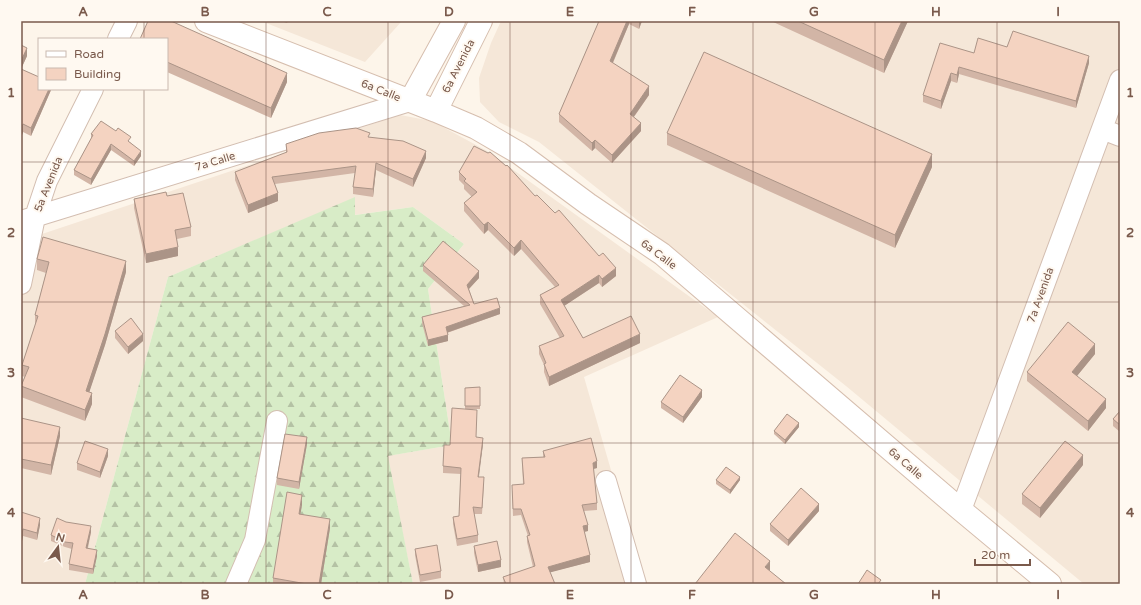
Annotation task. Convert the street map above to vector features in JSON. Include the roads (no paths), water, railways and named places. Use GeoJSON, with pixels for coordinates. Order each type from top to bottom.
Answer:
{"type":"FeatureCollection","features":[{"type":"Feature","properties":{"kind":"main road","name":"6a Calle"},"geometry":{"type":"LineString","coordinates":[[206,21],[436,111],[476,128],[519,153],[588,204],[662,254],[961,510],[1050,584]]}},
{"type":"Feature","properties":{"kind":"main road"},"geometry":{"type":"LineString","coordinates":[[410,101],[454,21]]}},
{"type":"Feature","properties":{"kind":"main road","name":"6a Avenida"},"geometry":{"type":"LineString","coordinates":[[436,111],[481,21]]}},
{"type":"Feature","properties":{"kind":"street"},"geometry":{"type":"LineString","coordinates":[[118,38],[127,21]]}},
{"type":"Feature","properties":{"kind":"street","name":"7a Avenida"},"geometry":{"type":"LineString","coordinates":[[961,510],[1111,132],[1120,80]]}},
{"type":"Feature","properties":{"kind":"street","name":"5a Avenida"},"geometry":{"type":"LineString","coordinates":[[21,284],[28,219],[92,90]]}},
{"type":"Feature","properties":{"kind":"street","name":"7a Calle"},"geometry":{"type":"LineString","coordinates":[[28,219],[410,101]]}},
{"type":"Feature","properties":{"kind":"street"},"geometry":{"type":"LineString","coordinates":[[236,584],[255,540],[277,421]]}},
{"type":"Feature","properties":{"kind":"street"},"geometry":{"type":"LineString","coordinates":[[606,481],[636,584]]}}]}
